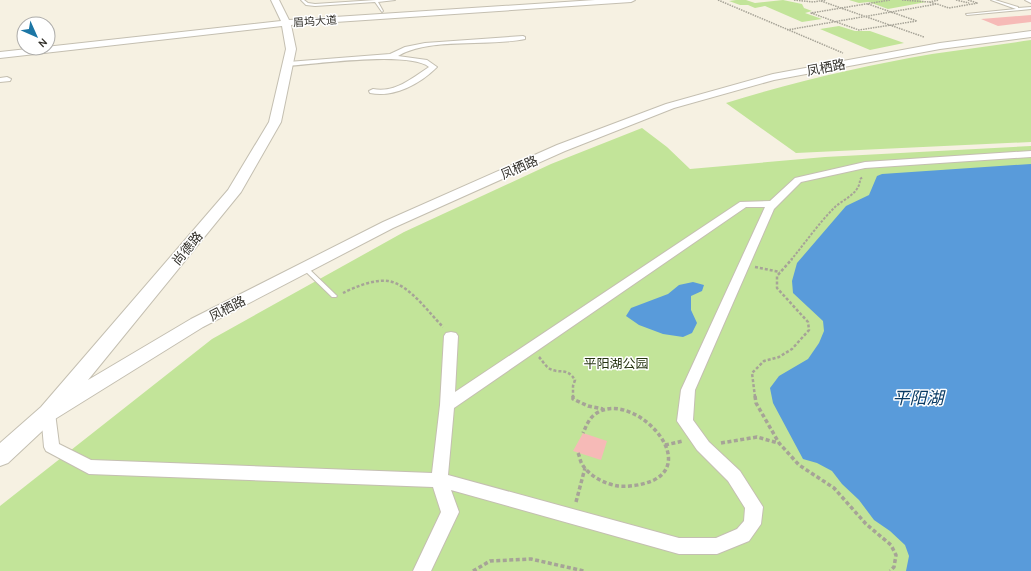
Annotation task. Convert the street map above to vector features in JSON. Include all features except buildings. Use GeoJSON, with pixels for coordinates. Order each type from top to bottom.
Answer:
{"type":"FeatureCollection","features":[{"type":"Feature","properties":{"kind":"street","name":"尚德路"},"geometry":{"type":"LineString","coordinates":[[0,457],[48,413],[234,192],[275,122],[288,64],[291,49],[285,20],[275,0]]}},
{"type":"Feature","properties":{"kind":"street","name":"眉坞大道"},"geometry":{"type":"LineString","coordinates":[[56,42],[382,11],[556,0]]}},
{"type":"Feature","properties":{"kind":"street","name":"眉坞大道"},"geometry":{"type":"LineString","coordinates":[[0,55],[285,20],[631,0]]}},
{"type":"Feature","properties":{"kind":"street","name":"凤栖路"},"geometry":{"type":"LineString","coordinates":[[48,413],[197,323],[388,225],[540,157],[664,109],[773,77],[946,45],[1031,34]]}},
{"type":"Feature","properties":{"kind":"street"},"geometry":{"type":"LineString","coordinates":[[392,56],[399,51],[411,47],[523,38]]}},
{"type":"Feature","properties":{"kind":"street"},"geometry":{"type":"LineString","coordinates":[[0,48],[16,47]]}},
{"type":"Feature","properties":{"kind":"street"},"geometry":{"type":"LineString","coordinates":[[288,64],[392,56],[398,59],[418,60],[429,63],[433,67],[403,87],[381,94],[373,91]]}},
{"type":"Feature","properties":{"kind":"street"},"geometry":{"type":"LineString","coordinates":[[48,413],[52,447],[89,467],[439,480],[679,546],[717,546],[743,535],[752,524],[754,507],[734,476],[703,446],[685,421],[688,390],[769,208],[798,180],[866,165],[1031,154]]}},
{"type":"Feature","properties":{"kind":"street"},"geometry":{"type":"LineString","coordinates":[[447,405],[744,204],[774,204]]}},
{"type":"Feature","properties":{"kind":"street"},"geometry":{"type":"LineString","coordinates":[[422,571],[450,512],[439,480],[447,405],[451,336]]}},
{"type":"Feature","properties":{"kind":"lane"},"geometry":{"type":"LineString","coordinates":[[302,0],[307,4],[315,5],[394,0]]}},
{"type":"Feature","properties":{"kind":"lane"},"geometry":{"type":"LineString","coordinates":[[992,0],[1021,9]]}},
{"type":"Feature","properties":{"kind":"lane"},"geometry":{"type":"LineString","coordinates":[[376,1],[382,11]]}},
{"type":"Feature","properties":{"kind":"lane"},"geometry":{"type":"LineString","coordinates":[[967,14],[1031,8]]}},
{"type":"Feature","properties":{"kind":"lane"},"geometry":{"type":"LineString","coordinates":[[305,268],[334,296]]}},
{"type":"Feature","properties":{"kind":"path"},"geometry":{"type":"LineString","coordinates":[[718,0],[859,60]]}},
{"type":"Feature","properties":{"kind":"path"},"geometry":{"type":"LineString","coordinates":[[794,0],[826,0]]}},
{"type":"Feature","properties":{"kind":"path"},"geometry":{"type":"LineString","coordinates":[[868,4],[917,21],[859,30],[811,13],[890,0]]}},
{"type":"Feature","properties":{"kind":"path"},"geometry":{"type":"LineString","coordinates":[[902,0],[929,2],[949,8],[978,3]]}},
{"type":"Feature","properties":{"kind":"path"},"geometry":{"type":"LineString","coordinates":[[929,2],[939,0]]}},
{"type":"Feature","properties":{"kind":"path"},"geometry":{"type":"LineString","coordinates":[[956,0],[971,4]]}},
{"type":"Feature","properties":{"kind":"path"},"geometry":{"type":"LineString","coordinates":[[821,1],[946,45]]}},
{"type":"Feature","properties":{"kind":"path"},"geometry":{"type":"LineString","coordinates":[[787,30],[937,4]]}},
{"type":"Feature","properties":{"kind":"path"},"geometry":{"type":"LineString","coordinates":[[882,164],[860,179],[860,184],[851,196],[835,206],[777,276],[777,288],[808,322],[809,330],[792,349],[779,357],[764,361],[752,373],[756,403],[779,443],[799,465],[834,488],[866,524],[891,545],[896,555],[894,567],[890,571]]}},
{"type":"Feature","properties":{"kind":"path"},"geometry":{"type":"LineString","coordinates":[[744,265],[780,272]]}},
{"type":"Feature","properties":{"kind":"path"},"geometry":{"type":"LineString","coordinates":[[334,296],[357,287],[388,281],[402,287],[425,308],[451,336]]}},
{"type":"Feature","properties":{"kind":"path"},"geometry":{"type":"LineString","coordinates":[[530,349],[550,369],[566,370],[573,375],[575,380],[573,386],[573,398],[588,406],[603,409],[620,408],[635,413],[648,422],[669,451],[668,465],[660,477],[644,484],[624,487],[606,483],[585,468],[582,465],[578,453]]}},
{"type":"Feature","properties":{"kind":"path"},"geometry":{"type":"LineString","coordinates":[[583,433],[588,421],[594,414],[603,409]]}},
{"type":"Feature","properties":{"kind":"path"},"geometry":{"type":"LineString","coordinates":[[703,446],[757,437],[779,443]]}},
{"type":"Feature","properties":{"kind":"path"},"geometry":{"type":"LineString","coordinates":[[571,516],[585,468]]}},
{"type":"Feature","properties":{"kind":"path"},"geometry":{"type":"LineString","coordinates":[[473,571],[490,561],[530,559],[584,571]]}},
{"type":"Feature","properties":{"kind":"green space"},"geometry":{"type":"Polygon","coordinates":[[[746,0],[755,3],[783,0],[802,4],[804,8],[812,11],[805,13],[822,19],[802,22],[765,6],[755,8],[729,1],[746,0]]]}},
{"type":"Feature","properties":{"kind":"green space"},"geometry":{"type":"Polygon","coordinates":[[[849,0],[919,0],[926,2],[888,9],[869,2],[859,3],[849,0]]]}},
{"type":"Feature","properties":{"kind":"green space"},"geometry":{"type":"Polygon","coordinates":[[[839,26],[855,31],[870,31],[904,43],[870,50],[820,29],[839,26]]]}},
{"type":"Feature","properties":{"kind":"green space"},"geometry":{"type":"Polygon","coordinates":[[[1031,40],[1031,142],[796,153],[726,103],[803,81],[880,64],[932,54],[1031,40]]]}},
{"type":"Feature","properties":{"kind":"green space","name":"平阳湖公园"},"geometry":{"type":"Polygon","coordinates":[[[642,128],[667,147],[690,169],[825,157],[1031,146],[1031,571],[0,571],[0,506],[212,339],[404,232],[551,164],[642,128]]]}},
{"type":"Feature","properties":{"kind":"water","name":"平阳湖"},"geometry":{"type":"Polygon","coordinates":[[[1031,164],[1031,571],[906,571],[909,556],[905,545],[890,531],[874,520],[859,500],[842,484],[832,471],[817,463],[803,459],[773,403],[770,388],[779,376],[808,359],[819,343],[824,331],[823,321],[793,293],[792,281],[797,263],[846,206],[869,195],[877,176],[882,174],[1031,164]]]}},
{"type":"Feature","properties":{"kind":"water"},"geometry":{"type":"Polygon","coordinates":[[[693,282],[704,285],[702,291],[691,296],[691,310],[697,323],[692,333],[683,337],[663,334],[639,325],[626,316],[631,308],[668,294],[679,285],[693,282]]]}}]}
